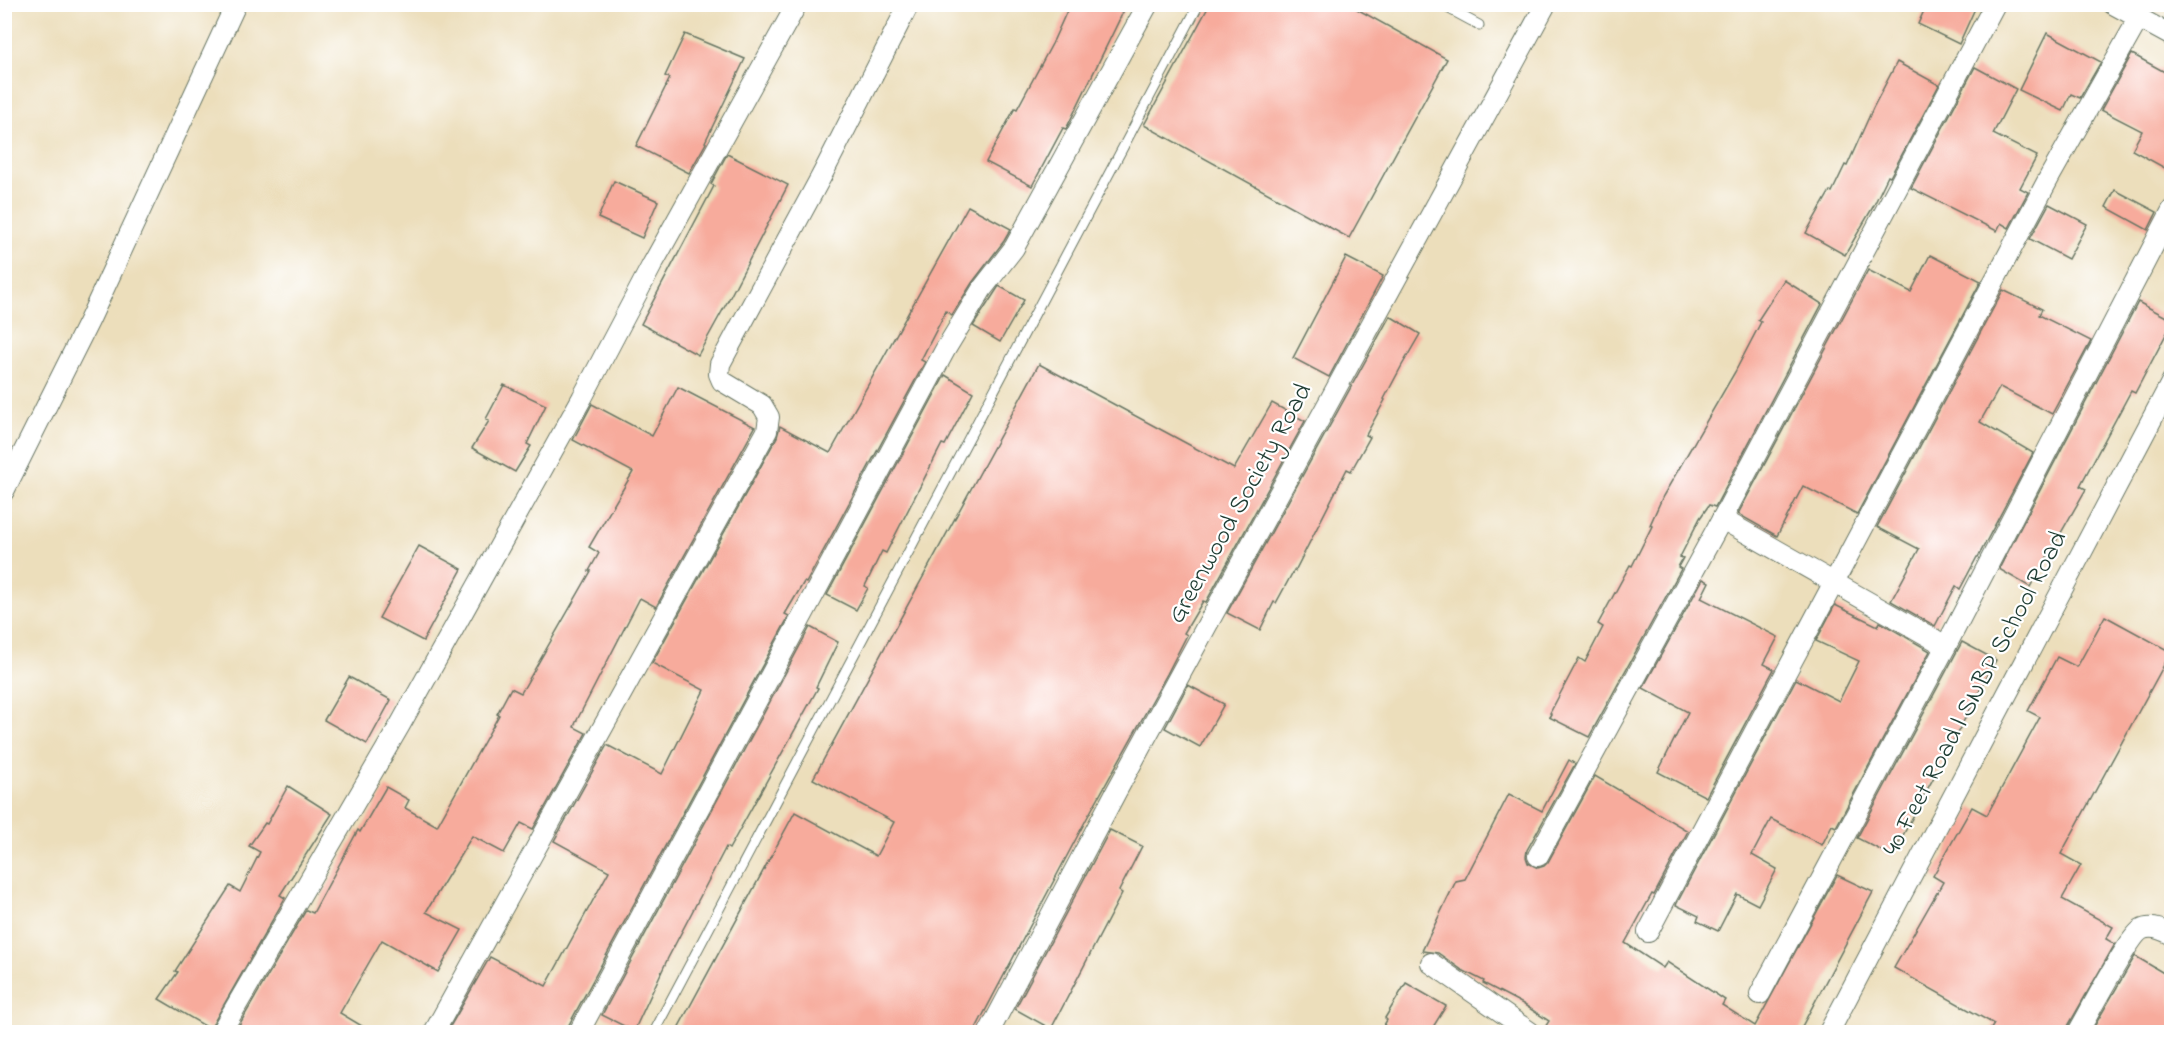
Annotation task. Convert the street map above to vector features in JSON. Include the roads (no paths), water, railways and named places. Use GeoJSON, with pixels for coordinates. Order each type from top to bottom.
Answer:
{"type":"FeatureCollection","features":[{"type":"Feature","properties":{"kind":"street"},"geometry":{"type":"LineString","coordinates":[[4,490],[93,310],[236,4]]}},
{"type":"Feature","properties":{"kind":"street"},"geometry":{"type":"LineString","coordinates":[[221,1032],[405,715],[797,4]]}},
{"type":"Feature","properties":{"kind":"street"},"geometry":{"type":"LineString","coordinates":[[434,1032],[767,431],[769,417],[762,405],[722,381],[719,374],[720,364],[822,175],[909,4]]}},
{"type":"Feature","properties":{"kind":"street"},"geometry":{"type":"LineString","coordinates":[[579,1032],[945,350],[982,290],[1014,248],[1148,4]]}},
{"type":"Feature","properties":{"kind":"street","name":"Greenwood Society Road"},"geometry":{"type":"LineString","coordinates":[[989,1032],[1116,792],[1546,4]]}},
{"type":"Feature","properties":{"kind":"street"},"geometry":{"type":"LineString","coordinates":[[1538,856],[1722,519],[1995,4]]}},
{"type":"Feature","properties":{"kind":"street"},"geometry":{"type":"LineString","coordinates":[[2113,4],[2172,36]]}},
{"type":"Feature","properties":{"kind":"street"},"geometry":{"type":"LineString","coordinates":[[1648,932],[2050,176],[2139,18]]}},
{"type":"Feature","properties":{"kind":"street"},"geometry":{"type":"LineString","coordinates":[[1760,994],[1946,646],[2172,210]]}},
{"type":"Feature","properties":{"kind":"street","name":"40 Feet Road | SNBP School Road"},"geometry":{"type":"LineString","coordinates":[[1829,1032],[2172,381]]}},
{"type":"Feature","properties":{"kind":"street"},"geometry":{"type":"LineString","coordinates":[[1722,519],[1946,646]]}},
{"type":"Feature","properties":{"kind":"street"},"geometry":{"type":"LineString","coordinates":[[2078,1032],[2128,945],[2139,931],[2150,927],[2172,935]]}},
{"type":"Feature","properties":{"kind":"street"},"geometry":{"type":"LineString","coordinates":[[1431,963],[1530,1032]]}},
{"type":"Feature","properties":{"kind":"lane"},"geometry":{"type":"LineString","coordinates":[[654,1032],[1199,4]]}},
{"type":"Feature","properties":{"kind":"lane"},"geometry":{"type":"LineString","coordinates":[[1440,4],[1479,25]]}}]}
